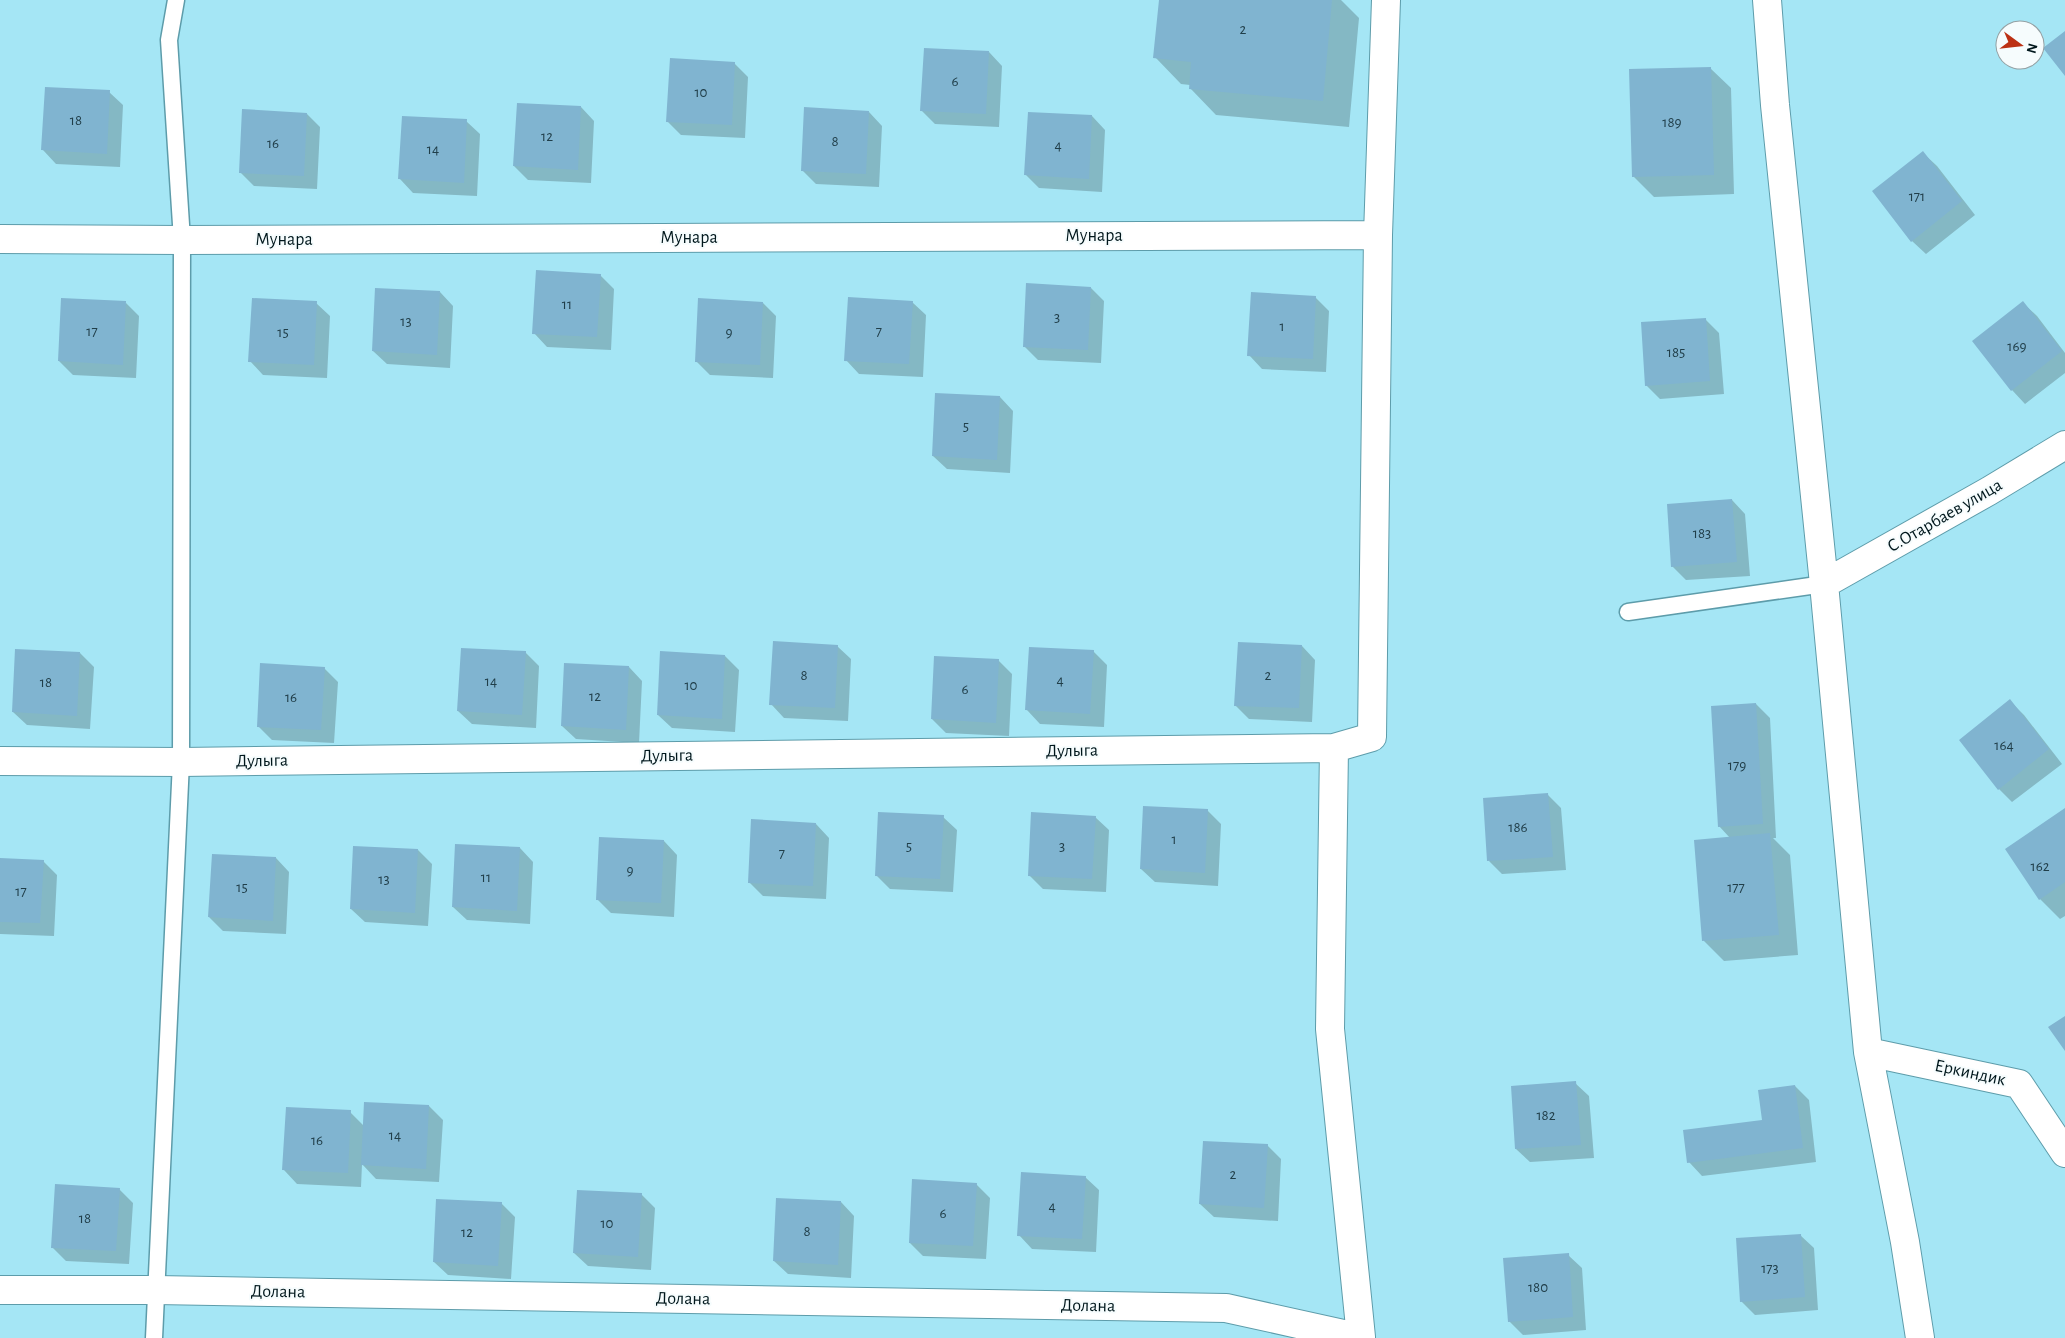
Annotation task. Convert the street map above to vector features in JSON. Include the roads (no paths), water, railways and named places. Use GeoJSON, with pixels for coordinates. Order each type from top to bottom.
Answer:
{"type":"FeatureCollection","features":[{"type":"Feature","properties":{"kind":"street"},"geometry":{"type":"LineString","coordinates":[[1378,235],[1386,0]]}},
{"type":"Feature","properties":{"kind":"street"},"geometry":{"type":"LineString","coordinates":[[1767,0],[1775,105],[1824,584],[1868,1052],[1905,1242],[1920,1338]]}},
{"type":"Feature","properties":{"kind":"street","name":"Мунара"},"geometry":{"type":"LineString","coordinates":[[0,239],[182,240],[1378,235]]}},
{"type":"Feature","properties":{"kind":"street","name":"Дулыга"},"geometry":{"type":"LineString","coordinates":[[0,761],[181,762],[1334,748],[1372,737],[1378,235]]}},
{"type":"Feature","properties":{"kind":"street","name":"С.Отарбаев улица"},"geometry":{"type":"LineString","coordinates":[[1824,584],[1989,492],[2065,445]]}},
{"type":"Feature","properties":{"kind":"street"},"geometry":{"type":"LineString","coordinates":[[1334,748],[1330,1028],[1361,1337]]}},
{"type":"Feature","properties":{"kind":"street","name":"Еркиндик"},"geometry":{"type":"LineString","coordinates":[[1868,1052],[2018,1084],[2065,1153]]}},
{"type":"Feature","properties":{"kind":"street","name":"Долана"},"geometry":{"type":"LineString","coordinates":[[0,1290],[156,1290],[1226,1308],[1361,1337]]}},
{"type":"Feature","properties":{"kind":"lane"},"geometry":{"type":"LineString","coordinates":[[154,1338],[181,762],[182,240],[169,40],[176,0]]}},
{"type":"Feature","properties":{"kind":"lane"},"geometry":{"type":"LineString","coordinates":[[1628,612],[1824,584]]}}]}
